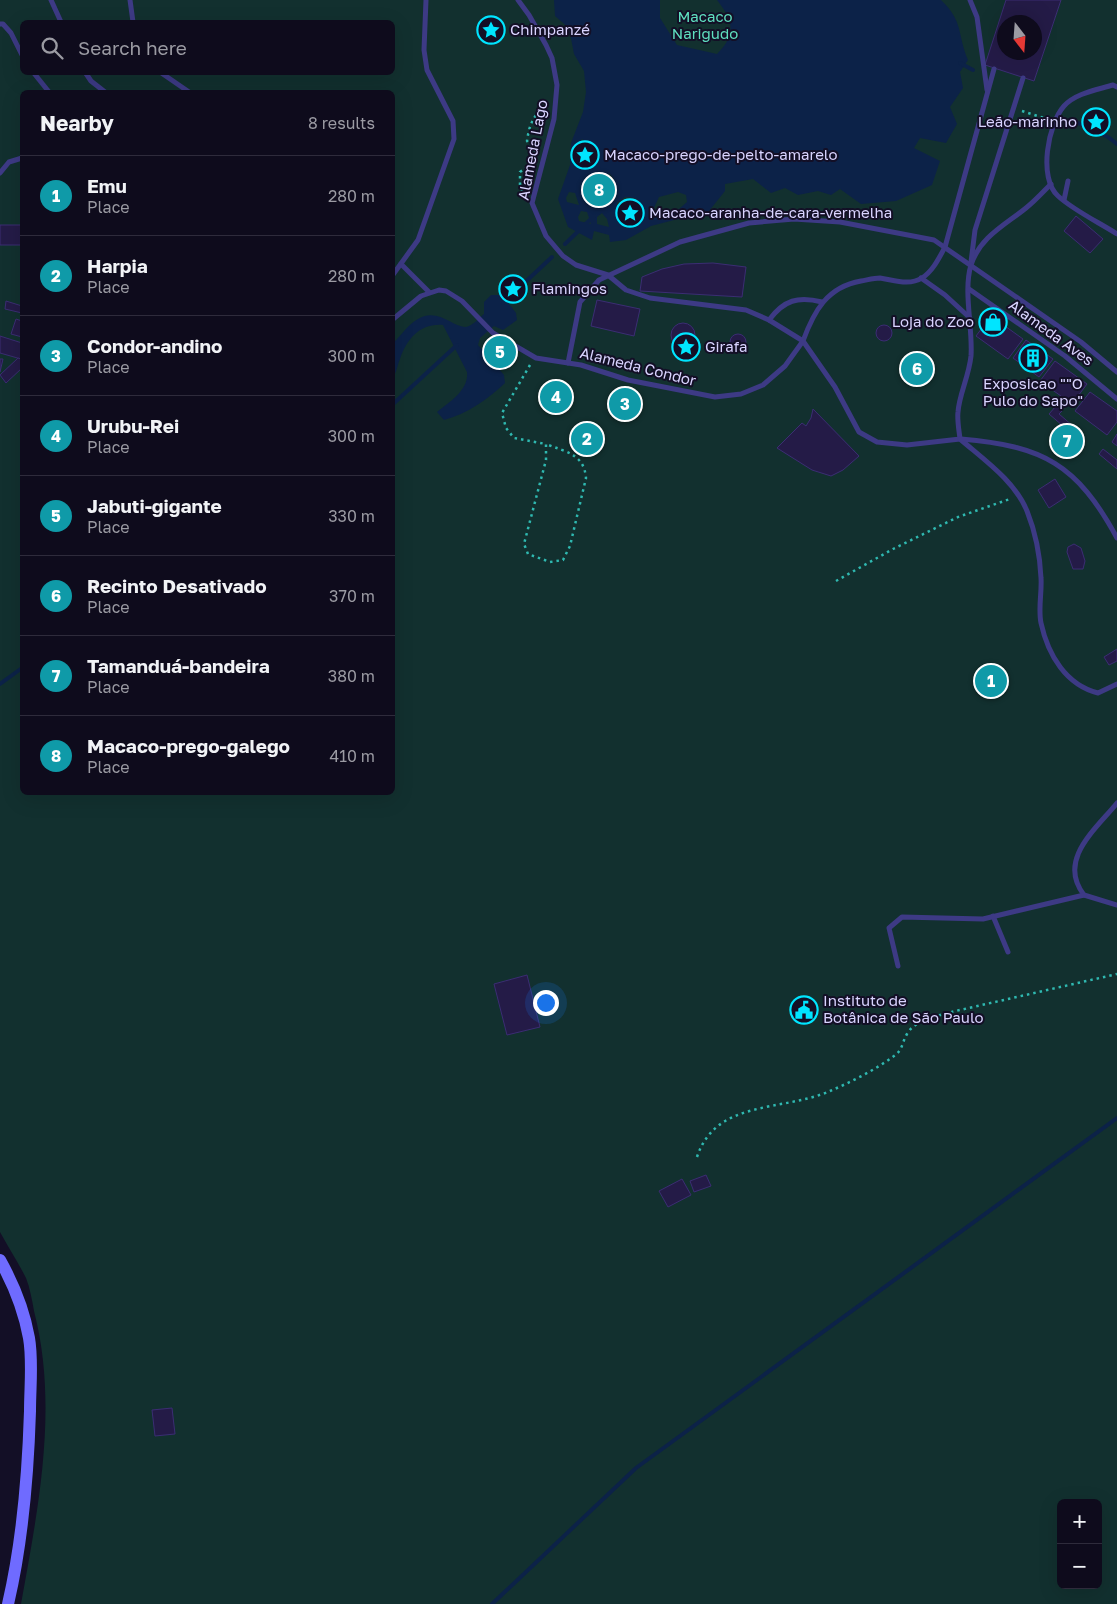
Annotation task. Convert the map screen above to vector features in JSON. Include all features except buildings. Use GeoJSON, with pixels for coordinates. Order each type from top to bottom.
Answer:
{"type":"FeatureCollection","features":[{"type":"Feature","properties":{"kind":"main road"},"geometry":{"type":"LineString","coordinates":[[0,1260],[15,1287],[29,1339],[30,1359],[29,1442],[23,1526],[8,1604]]}},
{"type":"Feature","properties":{"kind":"lane"},"geometry":{"type":"LineString","coordinates":[[50,0],[60,20]]}},
{"type":"Feature","properties":{"kind":"lane"},"geometry":{"type":"LineString","coordinates":[[130,0],[133,20]]}},
{"type":"Feature","properties":{"kind":"lane"},"geometry":{"type":"LineString","coordinates":[[395,272],[418,240],[454,139],[452,121],[427,70],[424,50],[426,0]]}},
{"type":"Feature","properties":{"kind":"lane","name":"Alameda Lago"},"geometry":{"type":"LineString","coordinates":[[518,0],[530,15],[552,58],[557,85],[554,119],[532,203],[546,236],[563,256],[591,271],[608,275],[626,290],[650,298],[746,310],[769,320],[803,341]]}},
{"type":"Feature","properties":{"kind":"lane"},"geometry":{"type":"LineString","coordinates":[[970,0],[977,17],[988,91]]}},
{"type":"Feature","properties":{"kind":"lane"},"geometry":{"type":"LineString","coordinates":[[0,24],[3,24],[11,33],[20,51]]}},
{"type":"Feature","properties":{"kind":"lane"},"geometry":{"type":"LineString","coordinates":[[994,68],[945,247],[938,260],[922,278],[900,282],[878,278],[845,283],[822,302],[810,322],[803,341],[826,372],[859,432],[877,442],[907,445],[960,438],[1014,446],[1040,454],[1061,468],[1086,489],[1102,511],[1117,538]]}},
{"type":"Feature","properties":{"kind":"lane"},"geometry":{"type":"LineString","coordinates":[[35,75],[47,90]]}},
{"type":"Feature","properties":{"kind":"lane"},"geometry":{"type":"LineString","coordinates":[[87,75],[91,81],[102,90]]}},
{"type":"Feature","properties":{"kind":"lane"},"geometry":{"type":"LineString","coordinates":[[164,75],[186,90]]}},
{"type":"Feature","properties":{"kind":"lane"},"geometry":{"type":"LineString","coordinates":[[1023,78],[975,230],[969,289],[969,372],[958,411],[960,438],[1000,474],[1026,509],[1037,550],[1041,578],[1041,623],[1053,655],[1068,679],[1086,690],[1098,693],[1117,684]]}},
{"type":"Feature","properties":{"kind":"lane"},"geometry":{"type":"LineString","coordinates":[[1117,87],[1114,86],[1082,94],[1065,105],[1054,121],[1047,159],[1051,184],[1057,196],[1117,234]]}},
{"type":"Feature","properties":{"kind":"lane"},"geometry":{"type":"LineString","coordinates":[[0,173],[9,162],[20,159]]}},
{"type":"Feature","properties":{"kind":"lane"},"geometry":{"type":"LineString","coordinates":[[1064,200],[1068,182]]}},
{"type":"Feature","properties":{"kind":"lane"},"geometry":{"type":"LineString","coordinates":[[971,265],[980,249],[1003,224],[1026,208],[1051,184]]}},
{"type":"Feature","properties":{"kind":"lane"},"geometry":{"type":"LineString","coordinates":[[568,363],[580,302],[591,288],[608,275],[680,242],[740,225],[794,219],[840,222],[922,236],[945,247],[971,265]]}},
{"type":"Feature","properties":{"kind":"lane"},"geometry":{"type":"LineString","coordinates":[[395,317],[415,300],[428,292],[401,264]]}},
{"type":"Feature","properties":{"kind":"lane","name":"Alameda Aves"},"geometry":{"type":"LineString","coordinates":[[971,265],[1081,342],[1117,372]]}},
{"type":"Feature","properties":{"kind":"lane"},"geometry":{"type":"LineString","coordinates":[[922,278],[945,295],[970,318]]}},
{"type":"Feature","properties":{"kind":"lane","name":"Alameda Aves"},"geometry":{"type":"LineString","coordinates":[[969,289],[1065,356],[1117,399]]}},
{"type":"Feature","properties":{"kind":"lane","name":"Alameda Condor"},"geometry":{"type":"LineString","coordinates":[[428,292],[439,290],[452,292],[493,333],[536,358],[568,363],[628,380],[715,397],[740,394],[763,385],[785,366],[803,341]]}},
{"type":"Feature","properties":{"kind":"lane"},"geometry":{"type":"LineString","coordinates":[[769,320],[779,307],[788,302],[811,299],[822,302]]}},
{"type":"Feature","properties":{"kind":"lane"},"geometry":{"type":"LineString","coordinates":[[1084,895],[1074,880],[1074,863],[1084,841],[1117,803]]}},
{"type":"Feature","properties":{"kind":"lane"},"geometry":{"type":"LineString","coordinates":[[898,966],[889,928],[902,917],[983,919],[1084,895],[1117,905]]}},
{"type":"Feature","properties":{"kind":"lane"},"geometry":{"type":"LineString","coordinates":[[994,916],[1008,952]]}},
{"type":"Feature","properties":{"kind":"path"},"geometry":{"type":"LineString","coordinates":[[532,203],[523,196],[521,191],[520,172],[544,156],[532,150],[527,141],[528,128],[538,111],[556,101]]}},
{"type":"Feature","properties":{"kind":"path"},"geometry":{"type":"LineString","coordinates":[[1013,108],[1054,121]]}},
{"type":"Feature","properties":{"kind":"path"},"geometry":{"type":"LineString","coordinates":[[536,358],[526,369],[502,413],[506,428],[514,438],[546,444],[579,458],[585,467],[586,478],[570,546],[563,560],[550,562],[528,554],[524,544],[546,460],[546,444]]}},
{"type":"Feature","properties":{"kind":"path"},"geometry":{"type":"LineString","coordinates":[[836,581],[893,549],[958,517],[1018,496]]}},
{"type":"Feature","properties":{"kind":"path"},"geometry":{"type":"LineString","coordinates":[[697,1157],[701,1143],[712,1128],[721,1121],[756,1110],[802,1101],[830,1092],[894,1056],[903,1047],[908,1032],[920,1022],[947,1013],[1117,974]]}},
{"type":"Feature","properties":{"kind":"green space","name":"Macaco Narigudo"},"geometry":{"type":"Polygon","coordinates":[[[0,0],[1117,0],[1117,1604],[21,1604],[39,1495],[45,1421],[45,1384],[41,1347],[32,1298],[26,1278],[0,1232],[0,0]]]}},
{"type":"Feature","properties":{"kind":"water"},"geometry":{"type":"Polygon","coordinates":[[[554,0],[660,0],[660,18],[677,45],[717,54],[728,40],[731,27],[727,14],[717,0],[941,0],[957,22],[968,60],[960,72],[963,88],[950,107],[957,124],[946,143],[920,138],[914,148],[940,161],[932,185],[896,201],[861,204],[840,189],[831,195],[818,191],[798,195],[785,188],[771,193],[753,179],[725,184],[725,191],[709,211],[651,226],[626,240],[610,242],[609,235],[594,231],[592,240],[568,227],[558,199],[570,165],[571,143],[583,112],[586,92],[584,71],[574,54],[569,28],[555,16],[554,0]],[[582,139],[576,148],[576,163],[580,168],[586,165],[592,166],[596,160],[593,147],[582,139]],[[610,174],[600,177],[588,191],[588,201],[591,203],[605,194],[614,179],[610,174]],[[569,192],[566,198],[567,202],[579,205],[575,193],[569,192]],[[678,192],[659,197],[653,210],[658,216],[672,215],[687,202],[686,195],[678,192]],[[625,197],[617,203],[618,222],[626,228],[639,221],[644,211],[638,200],[625,197]],[[581,211],[578,217],[579,221],[591,224],[587,212],[581,211]],[[602,213],[597,217],[597,224],[609,227],[607,219],[602,213]]]}},
{"type":"Feature","properties":{"kind":"water"},"geometry":{"type":"Polygon","coordinates":[[[491,295],[502,295],[516,313],[517,320],[503,330],[494,326],[480,338],[478,345],[504,375],[505,383],[477,405],[461,414],[444,420],[437,412],[453,400],[462,390],[467,378],[467,372],[443,325],[422,329],[411,338],[403,351],[395,373],[395,341],[411,324],[426,316],[433,315],[459,326],[469,326],[484,314],[484,302],[491,295]]]}},
{"type":"Feature","properties":{"kind":"waterway"},"geometry":{"type":"LineString","coordinates":[[960,63],[973,70]]}},
{"type":"Feature","properties":{"kind":"waterway"},"geometry":{"type":"LineString","coordinates":[[1078,123],[1108,137],[1117,144]]}},
{"type":"Feature","properties":{"kind":"waterway"},"geometry":{"type":"LineString","coordinates":[[565,244],[594,216]]}},
{"type":"Feature","properties":{"kind":"waterway"},"geometry":{"type":"LineString","coordinates":[[503,303],[552,257]]}},
{"type":"Feature","properties":{"kind":"waterway"},"geometry":{"type":"LineString","coordinates":[[395,402],[457,345]]}},
{"type":"Feature","properties":{"kind":"waterway"},"geometry":{"type":"LineString","coordinates":[[0,684],[20,669]]}},
{"type":"Feature","properties":{"kind":"waterway"},"geometry":{"type":"LineString","coordinates":[[492,1604],[636,1468],[1117,1118]]}},
{"type":"Feature","properties":{"kind":"place","name":"Chimpanzé"},"geometry":{"type":"Point","coordinates":[491,30]}},
{"type":"Feature","properties":{"kind":"place","name":"Leão-marinho"},"geometry":{"type":"Point","coordinates":[1096,122]}},
{"type":"Feature","properties":{"kind":"place","name":"Macaco-prego-de-pelto-amarelo"},"geometry":{"type":"Point","coordinates":[585,155]}},
{"type":"Feature","properties":{"kind":"place","name":"Macaco-prego-galego"},"geometry":{"type":"Point","coordinates":[599,190]}},
{"type":"Feature","properties":{"kind":"place","name":"Macaco-aranha-de-cara-vermelha"},"geometry":{"type":"Point","coordinates":[630,213]}},
{"type":"Feature","properties":{"kind":"place","name":"Flamingos"},"geometry":{"type":"Point","coordinates":[513,289]}},
{"type":"Feature","properties":{"kind":"place","name":"Loja do Zoo"},"geometry":{"type":"Point","coordinates":[993,322]}},
{"type":"Feature","properties":{"kind":"place","name":"Girafa"},"geometry":{"type":"Point","coordinates":[686,347]}},
{"type":"Feature","properties":{"kind":"place","name":"Jabuti-gigante"},"geometry":{"type":"Point","coordinates":[500,352]}},
{"type":"Feature","properties":{"kind":"place","name":"Exposicao \"\"O Pulo do Sapo\""},"geometry":{"type":"Point","coordinates":[1033,358]}},
{"type":"Feature","properties":{"kind":"place","name":"Recinto Desativado"},"geometry":{"type":"Point","coordinates":[917,369]}},
{"type":"Feature","properties":{"kind":"place","name":"Urubu-Rei"},"geometry":{"type":"Point","coordinates":[556,397]}},
{"type":"Feature","properties":{"kind":"place","name":"Condor-andino"},"geometry":{"type":"Point","coordinates":[625,404]}},
{"type":"Feature","properties":{"kind":"place","name":"Harpia"},"geometry":{"type":"Point","coordinates":[587,439]}},
{"type":"Feature","properties":{"kind":"place","name":"Tamanduá-bandeira"},"geometry":{"type":"Point","coordinates":[1067,441]}},
{"type":"Feature","properties":{"kind":"place","name":"Emu"},"geometry":{"type":"Point","coordinates":[991,681]}},
{"type":"Feature","properties":{"kind":"place","name":"Instituto de Botânica de São Paulo"},"geometry":{"type":"Point","coordinates":[804,1010]}}]}
